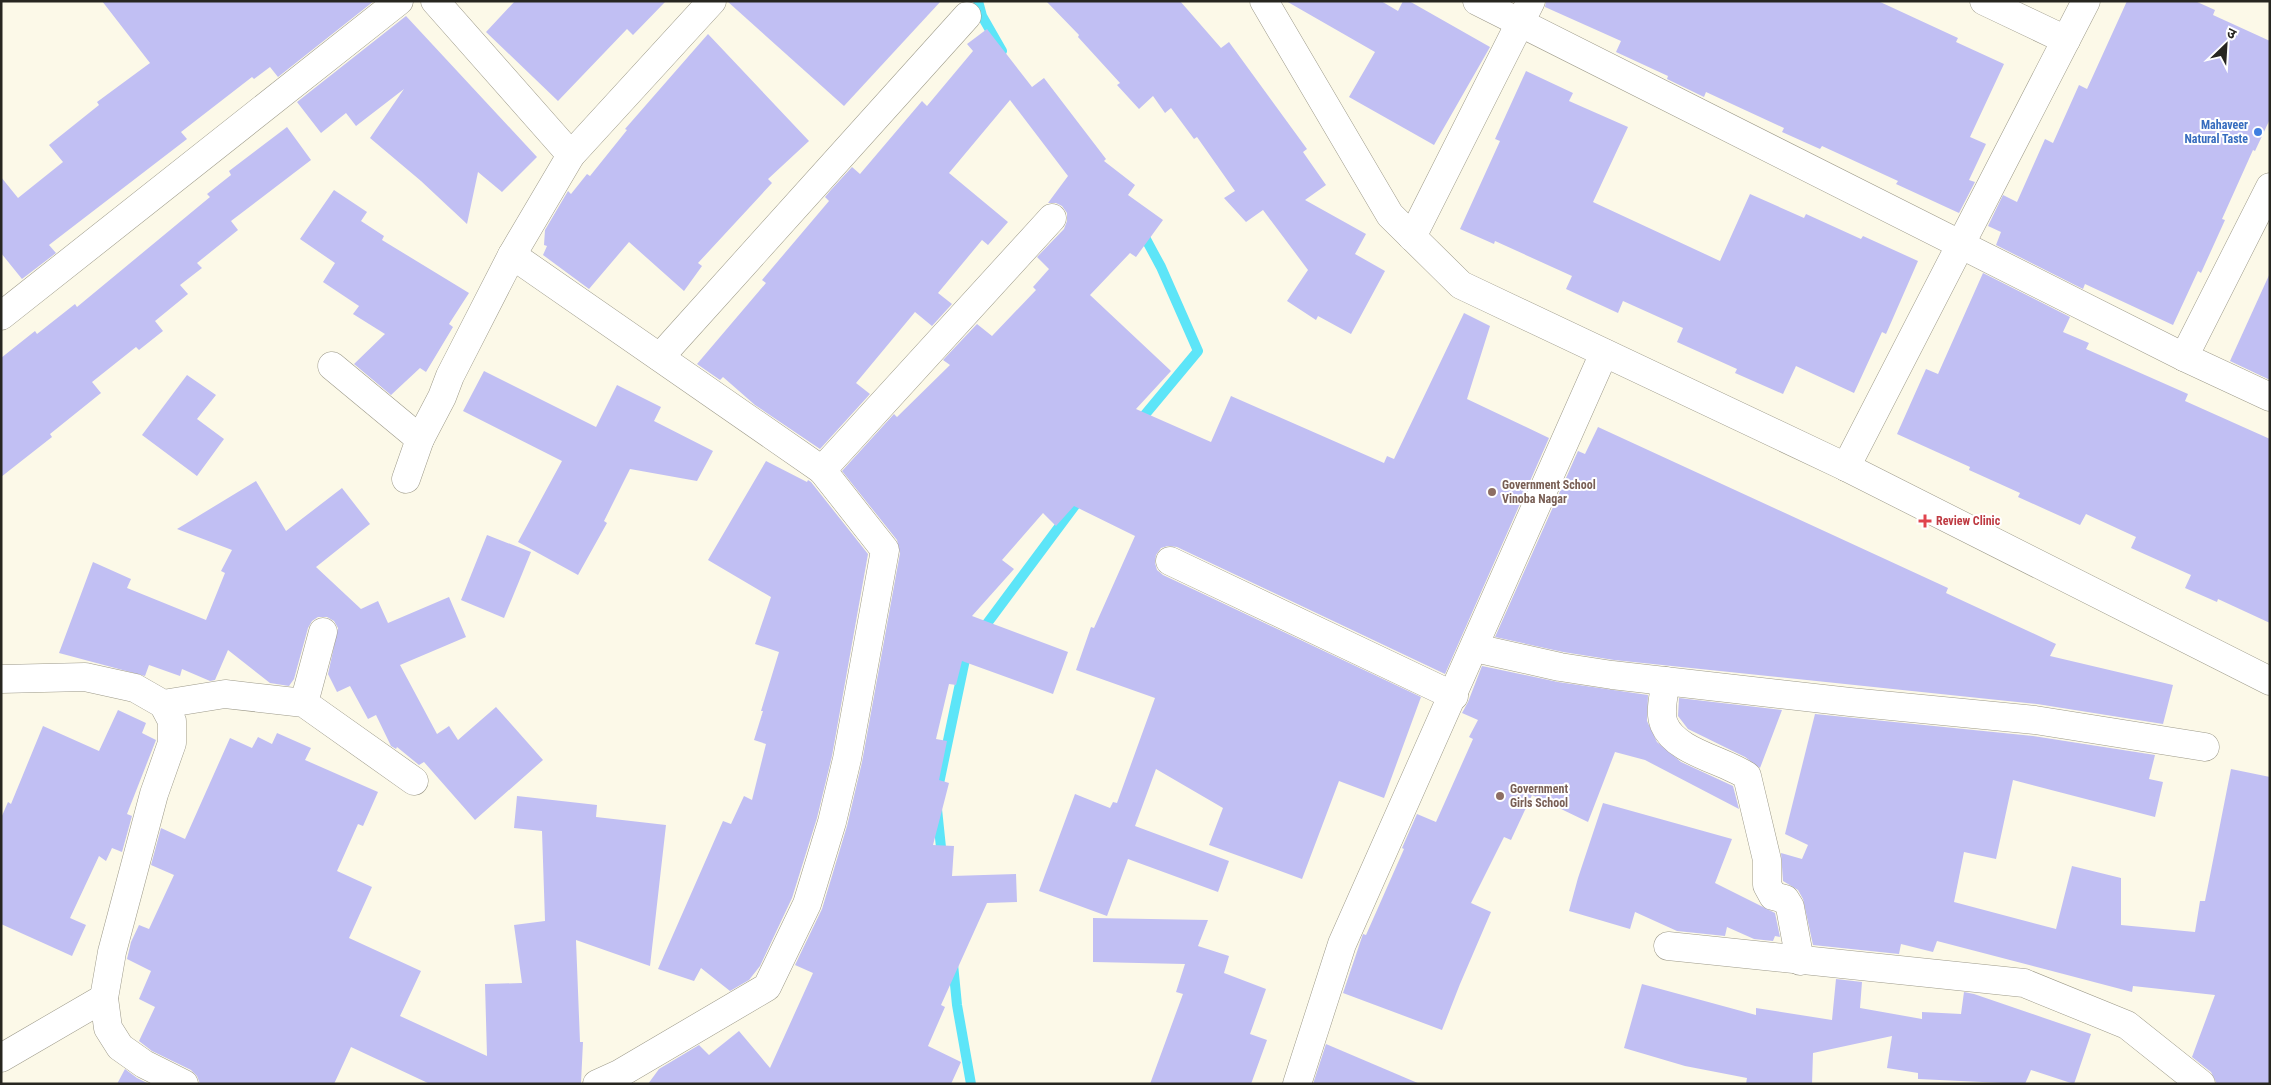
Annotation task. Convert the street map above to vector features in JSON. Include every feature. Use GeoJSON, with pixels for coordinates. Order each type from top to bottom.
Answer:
{"type":"FeatureCollection","features":[{"type":"Feature","properties":{"kind":"street"},"geometry":{"type":"LineString","coordinates":[[1,316],[399,1]]}},
{"type":"Feature","properties":{"kind":"street"},"geometry":{"type":"LineString","coordinates":[[435,1],[571,155]]}},
{"type":"Feature","properties":{"kind":"street"},"geometry":{"type":"LineString","coordinates":[[406,479],[420,439],[512,255],[571,155],[712,1]]}},
{"type":"Feature","properties":{"kind":"street"},"geometry":{"type":"LineString","coordinates":[[1264,1],[1390,215],[1461,285],[1846,467],[2270,681]]}},
{"type":"Feature","properties":{"kind":"street"},"geometry":{"type":"LineString","coordinates":[[1477,1],[1525,13],[1960,245],[2184,357],[2270,397]]}},
{"type":"Feature","properties":{"kind":"street"},"geometry":{"type":"LineString","coordinates":[[1984,1],[2066,40]]}},
{"type":"Feature","properties":{"kind":"street"},"geometry":{"type":"LineString","coordinates":[[1846,467],[2086,1]]}},
{"type":"Feature","properties":{"kind":"street"},"geometry":{"type":"LineString","coordinates":[[1412,237],[1525,13]]}},
{"type":"Feature","properties":{"kind":"street"},"geometry":{"type":"LineString","coordinates":[[660,357],[967,16]]}},
{"type":"Feature","properties":{"kind":"street"},"geometry":{"type":"LineString","coordinates":[[2184,357],[2270,187]]}},
{"type":"Feature","properties":{"kind":"street"},"geometry":{"type":"LineString","coordinates":[[822,470],[1052,218]]}},
{"type":"Feature","properties":{"kind":"street"},"geometry":{"type":"LineString","coordinates":[[512,255],[822,470],[885,550],[848,759],[832,822],[807,904],[767,987],[620,1074],[597,1084]]}},
{"type":"Feature","properties":{"kind":"street"},"geometry":{"type":"LineString","coordinates":[[1297,1084],[1342,944],[1454,696],[1604,353]]}},
{"type":"Feature","properties":{"kind":"street"},"geometry":{"type":"LineString","coordinates":[[332,366],[420,439]]}},
{"type":"Feature","properties":{"kind":"street"},"geometry":{"type":"LineString","coordinates":[[1170,562],[1454,696]]}},
{"type":"Feature","properties":{"kind":"street"},"geometry":{"type":"LineString","coordinates":[[304,703],[323,632]]}},
{"type":"Feature","properties":{"kind":"street"},"geometry":{"type":"LineString","coordinates":[[1475,648],[1560,667],[1850,702],[2035,720],[2205,747]]}},
{"type":"Feature","properties":{"kind":"street"},"geometry":{"type":"LineString","coordinates":[[1,679],[85,677],[135,688],[163,704],[172,721],[172,743],[154,794],[115,942],[104,998],[108,1028],[120,1047],[144,1064],[184,1084]]}},
{"type":"Feature","properties":{"kind":"street"},"geometry":{"type":"LineString","coordinates":[[1666,681],[1662,711],[1664,724],[1676,739],[1694,751],[1735,767],[1747,776],[1767,860],[1767,885],[1773,896],[1784,899],[1790,907],[1800,961]]}},
{"type":"Feature","properties":{"kind":"street"},"geometry":{"type":"LineString","coordinates":[[163,704],[225,694],[304,703],[414,780]]}},
{"type":"Feature","properties":{"kind":"street"},"geometry":{"type":"LineString","coordinates":[[1668,946],[2024,983],[2127,1025],[2201,1084]]}},
{"type":"Feature","properties":{"kind":"street"},"geometry":{"type":"LineString","coordinates":[[1,1058],[104,998]]}},
{"type":"Feature","properties":{"kind":"building"},"geometry":{"type":"Polygon","coordinates":[[[102,1],[374,1],[278,77],[270,67],[254,79],[252,77],[181,132],[187,139],[49,245],[56,253],[22,279],[1,253],[1,177],[18,198],[63,162],[49,145],[99,105],[97,102],[150,63],[102,1]]]}},
{"type":"Feature","properties":{"kind":"building"},"geometry":{"type":"Polygon","coordinates":[[[515,1],[666,1],[633,35],[627,29],[558,101],[486,32],[515,1]]]}},
{"type":"Feature","properties":{"kind":"building"},"geometry":{"type":"Polygon","coordinates":[[[727,1],[941,1],[844,106],[727,1]]]}},
{"type":"Feature","properties":{"kind":"building"},"geometry":{"type":"Polygon","coordinates":[[[1046,1],[1180,1],[1221,48],[1229,42],[1307,149],[1303,152],[1326,185],[1305,200],[1366,234],[1355,254],[1385,271],[1351,334],[1318,316],[1316,320],[1287,301],[1308,270],[1263,210],[1246,222],[1224,198],[1235,191],[1197,137],[1194,139],[1171,108],[1165,113],[1153,96],[1139,109],[1117,85],[1120,83],[1078,37],[1079,35],[1046,1]]]}},
{"type":"Feature","properties":{"kind":"building"},"geometry":{"type":"Polygon","coordinates":[[[1286,1],[1381,1],[1398,11],[1403,1],[1409,1],[1490,47],[1434,145],[1349,97],[1375,52],[1286,1]]]}},
{"type":"Feature","properties":{"kind":"building"},"geometry":{"type":"Polygon","coordinates":[[[1546,1],[1878,1],[1958,38],[1956,42],[2004,64],[1970,137],[1986,144],[1969,180],[1975,182],[1959,213],[1896,184],[1898,181],[1822,146],[1820,149],[1782,132],[1784,128],[1706,92],[1704,97],[1667,79],[1668,76],[1616,52],[1621,41],[1545,7],[1546,1]]]}},
{"type":"Feature","properties":{"kind":"building"},"geometry":{"type":"Polygon","coordinates":[[[2127,1],[2195,1],[2215,10],[2213,15],[2270,41],[2270,119],[2255,151],[2253,150],[2222,219],[2225,220],[2201,273],[2198,271],[2173,325],[2085,284],[2083,289],[1996,245],[2001,232],[1988,226],[2003,195],[2017,202],[2045,139],[2053,143],[2079,85],[2087,89],[2127,1]]]}},
{"type":"Feature","properties":{"kind":"building"},"geometry":{"type":"Polygon","coordinates":[[[406,16],[537,157],[502,192],[478,172],[467,224],[421,181],[370,138],[404,89],[356,126],[346,113],[321,133],[297,102],[406,16]]]}},
{"type":"Feature","properties":{"kind":"building"},"geometry":{"type":"Polygon","coordinates":[[[987,29],[1032,87],[1044,78],[1106,159],[1104,161],[1135,185],[1128,195],[1163,220],[1136,257],[1130,253],[1090,295],[1171,371],[1136,409],[1211,442],[1231,396],[1384,463],[1387,456],[1394,459],[1464,313],[1490,326],[1467,399],[1549,438],[1445,674],[1177,547],[1168,546],[1161,548],[1156,555],[1155,563],[1157,570],[1163,575],[1421,697],[1384,798],[1339,781],[1302,879],[1209,845],[1223,808],[1156,769],[1135,826],[1229,861],[1218,892],[1128,859],[1107,916],[1039,891],[1075,794],[1110,808],[1113,802],[1117,803],[1155,698],[1076,670],[1091,627],[1094,628],[1135,536],[1074,506],[1056,526],[1043,513],[1002,560],[1014,569],[972,616],[1068,652],[1053,694],[962,661],[956,685],[949,684],[936,739],[947,741],[939,780],[949,783],[933,845],[954,846],[952,876],[1016,874],[1017,902],[987,903],[941,1005],[945,1007],[928,1046],[961,1062],[951,1084],[648,1084],[659,1069],[699,1045],[709,1055],[739,1031],[770,1068],[813,973],[795,965],[822,909],[847,826],[862,762],[900,553],[897,540],[842,471],[894,414],[897,417],[950,365],[943,360],[977,324],[992,336],[1036,290],[1033,287],[1049,269],[1037,257],[1064,229],[1067,221],[1067,213],[1062,206],[1056,203],[1048,203],[1068,176],[1010,100],[949,173],[1008,222],[988,245],[982,240],[938,293],[952,304],[932,326],[915,312],[856,383],[870,394],[820,449],[755,405],[723,377],[720,380],[697,364],[766,283],[762,280],[829,201],[825,197],[830,191],[852,167],[860,174],[922,101],[927,106],[973,51],[967,44],[987,29]]]}},
{"type":"Feature","properties":{"kind":"building"},"geometry":{"type":"Polygon","coordinates":[[[708,34],[809,141],[768,179],[772,183],[698,263],[702,266],[684,291],[629,242],[589,289],[543,255],[547,246],[544,245],[545,230],[568,191],[571,194],[587,174],[590,176],[627,130],[625,129],[708,34]]]}},
{"type":"Feature","properties":{"kind":"building"},"geometry":{"type":"Polygon","coordinates":[[[1526,71],[1573,93],[1569,101],[1628,127],[1593,202],[1720,261],[1750,194],[1804,218],[1806,214],[1861,239],[1863,236],[1918,261],[1886,334],[1882,332],[1854,393],[1796,366],[1783,394],[1735,373],[1737,369],[1677,342],[1683,328],[1623,301],[1618,313],[1566,289],[1572,276],[1495,241],[1494,244],[1460,229],[1500,141],[1495,139],[1526,71]]]}},
{"type":"Feature","properties":{"kind":"building"},"geometry":{"type":"Polygon","coordinates":[[[287,127],[311,160],[231,221],[238,230],[197,263],[202,268],[180,285],[188,294],[155,321],[163,331],[139,350],[136,347],[92,382],[101,393],[50,434],[52,437],[1,477],[1,358],[35,331],[37,334],[75,304],[77,307],[210,197],[207,194],[231,175],[229,171],[287,127]]]}},
{"type":"Feature","properties":{"kind":"building"},"geometry":{"type":"Polygon","coordinates":[[[334,190],[367,212],[361,221],[384,236],[382,240],[469,293],[449,324],[453,327],[426,372],[420,368],[391,395],[354,364],[385,334],[353,314],[359,306],[323,282],[335,263],[300,239],[334,190]]]}},
{"type":"Feature","properties":{"kind":"building"},"geometry":{"type":"Polygon","coordinates":[[[1983,273],[2070,317],[2063,332],[2089,343],[2086,349],[2188,394],[2185,401],[2270,439],[2270,623],[2218,599],[2217,602],[2185,588],[2191,575],[2131,548],[2136,537],[2086,514],[2080,525],[2018,497],[2020,493],[1969,470],[1970,467],[1897,434],[1926,369],[1938,374],[1983,273]]]}},
{"type":"Feature","properties":{"kind":"building"},"geometry":{"type":"Polygon","coordinates":[[[2270,273],[2270,380],[2230,361],[2270,273]]]}},
{"type":"Feature","properties":{"kind":"building"},"geometry":{"type":"Polygon","coordinates":[[[484,371],[596,427],[617,385],[661,407],[654,421],[713,451],[697,481],[630,469],[604,521],[607,523],[578,575],[518,542],[562,461],[463,411],[484,371]]]}},
{"type":"Feature","properties":{"kind":"building"},"geometry":{"type":"Polygon","coordinates":[[[187,375],[216,395],[197,419],[224,439],[197,476],[142,435],[187,375]]]}},
{"type":"Feature","properties":{"kind":"building"},"geometry":{"type":"Polygon","coordinates":[[[1598,427],[1948,588],[1946,593],[2056,644],[2050,656],[2173,685],[2163,724],[2037,704],[1614,660],[1563,652],[1495,637],[1578,451],[1585,454],[1598,427]]]}},
{"type":"Feature","properties":{"kind":"building"},"geometry":{"type":"Polygon","coordinates":[[[766,461],[807,482],[808,480],[811,482],[868,554],[832,756],[817,818],[792,898],[760,966],[749,980],[730,991],[701,968],[694,981],[658,969],[723,821],[731,824],[744,796],[752,800],[766,744],[754,740],[779,652],[755,644],[771,597],[708,560],[766,461]]]}},
{"type":"Feature","properties":{"kind":"building"},"geometry":{"type":"Polygon","coordinates":[[[256,481],[286,531],[342,488],[370,524],[316,567],[361,609],[378,601],[388,623],[449,597],[466,637],[400,665],[437,734],[449,726],[458,740],[496,707],[543,760],[475,820],[424,762],[419,765],[397,747],[396,749],[391,746],[376,715],[368,719],[350,686],[337,692],[328,674],[338,628],[334,621],[327,617],[318,617],[312,621],[308,628],[294,679],[289,686],[270,683],[228,650],[215,680],[210,681],[182,669],[180,676],[149,665],[145,676],[59,653],[93,562],[131,579],[127,588],[206,620],[225,573],[221,571],[232,550],[177,529],[256,481]]]}},
{"type":"Feature","properties":{"kind":"building"},"geometry":{"type":"Polygon","coordinates":[[[487,535],[531,552],[504,618],[461,600],[487,535]]]}},
{"type":"Feature","properties":{"kind":"building"},"geometry":{"type":"Polygon","coordinates":[[[1482,666],[1558,682],[1648,695],[1647,721],[1657,742],[1681,762],[1733,786],[1739,809],[1645,760],[1615,752],[1588,822],[1532,795],[1511,840],[1504,837],[1471,903],[1491,912],[1442,1030],[1343,993],[1363,934],[1366,935],[1404,849],[1402,848],[1417,814],[1436,822],[1473,739],[1469,737],[1478,720],[1462,713],[1482,666]]]}},
{"type":"Feature","properties":{"kind":"building"},"geometry":{"type":"Polygon","coordinates":[[[1679,698],[1782,710],[1760,768],[1745,757],[1688,729],[1678,716],[1679,698]]]}},
{"type":"Feature","properties":{"kind":"building"},"geometry":{"type":"Polygon","coordinates":[[[118,710],[146,723],[142,733],[156,740],[127,814],[132,816],[122,852],[112,848],[106,861],[99,856],[70,918],[86,925],[72,956],[1,924],[1,818],[8,802],[11,804],[43,726],[99,751],[118,710]]]}},
{"type":"Feature","properties":{"kind":"building"},"geometry":{"type":"Polygon","coordinates":[[[1815,714],[2033,736],[2155,755],[2149,779],[2163,782],[2155,817],[2013,780],[1996,859],[1964,852],[1954,902],[2056,929],[2072,866],[2121,878],[2121,925],[2195,932],[2200,901],[2205,901],[2231,769],[2270,777],[2270,1084],[2217,1084],[2211,1072],[2192,1057],[2215,995],[2133,986],[2132,992],[1937,941],[1933,952],[1901,944],[1899,954],[1813,945],[1803,899],[1798,890],[1783,881],[1781,853],[1802,859],[1808,845],[1785,834],[1815,714]]]}},
{"type":"Feature","properties":{"kind":"building"},"geometry":{"type":"Polygon","coordinates":[[[277,733],[311,748],[305,760],[378,792],[363,826],[358,824],[337,871],[372,887],[349,938],[421,971],[400,1016],[487,1056],[485,984],[522,983],[514,925],[545,921],[542,831],[514,828],[517,796],[597,805],[596,817],[666,825],[650,966],[576,940],[580,1042],[583,1042],[581,1083],[430,1084],[351,1047],[334,1084],[200,1084],[197,1076],[191,1070],[152,1051],[139,1041],[155,1007],[139,999],[151,971],[127,959],[131,942],[139,925],[149,929],[174,875],[151,865],[161,828],[185,839],[230,738],[252,748],[258,737],[272,744],[277,733]]]}},
{"type":"Feature","properties":{"kind":"building"},"geometry":{"type":"Polygon","coordinates":[[[1603,803],[1732,839],[1715,883],[1775,913],[1780,937],[1775,936],[1773,941],[1754,939],[1727,927],[1725,936],[1677,931],[1635,912],[1630,929],[1569,911],[1603,803]]]}},
{"type":"Feature","properties":{"kind":"building"},"geometry":{"type":"Polygon","coordinates":[[[1093,918],[1208,920],[1198,946],[1229,956],[1224,973],[1266,989],[1250,1034],[1267,1040],[1251,1084],[1150,1084],[1183,994],[1176,992],[1185,964],[1093,962],[1093,918]]]}},
{"type":"Feature","properties":{"kind":"building"},"geometry":{"type":"Polygon","coordinates":[[[1836,979],[1862,982],[1860,1008],[1922,1019],[1922,1012],[1961,1014],[1964,992],[2091,1034],[2074,1084],[2031,1070],[2025,1084],[1918,1079],[1918,1073],[1887,1068],[1892,1036],[1813,1053],[1812,1084],[1746,1084],[1747,1078],[1685,1066],[1624,1048],[1642,984],[1756,1015],[1756,1008],[1832,1020],[1836,979]]]}},
{"type":"Feature","properties":{"kind":"building"},"geometry":{"type":"Polygon","coordinates":[[[1326,1044],[1420,1084],[1313,1084],[1326,1044]]]}},
{"type":"Feature","properties":{"kind":"building"},"geometry":{"type":"Polygon","coordinates":[[[125,1069],[137,1078],[149,1084],[117,1084],[125,1069]]]}},
{"type":"Feature","properties":{"kind":"waterway"},"geometry":{"type":"LineString","coordinates":[[978,1],[982,16],[1002,51]]}},
{"type":"Feature","properties":{"kind":"waterway"},"geometry":{"type":"LineString","coordinates":[[1138,423],[1198,351],[1161,267],[1141,230]]}},
{"type":"Feature","properties":{"kind":"waterway"},"geometry":{"type":"LineString","coordinates":[[980,633],[1082,496]]}},
{"type":"Feature","properties":{"kind":"waterway"},"geometry":{"type":"LineString","coordinates":[[937,793],[967,650]]}},
{"type":"Feature","properties":{"kind":"waterway"},"geometry":{"type":"LineString","coordinates":[[937,809],[942,857]]}},
{"type":"Feature","properties":{"kind":"waterway"},"geometry":{"type":"LineString","coordinates":[[953,964],[957,1005],[971,1084]]}},
{"type":"Feature","properties":{"kind":"place","name":"Mahaveer Natural Taste"},"geometry":{"type":"Point","coordinates":[2258,132]}},
{"type":"Feature","properties":{"kind":"place","name":"Government School Vinoba Nagar"},"geometry":{"type":"Point","coordinates":[1492,492]}},
{"type":"Feature","properties":{"kind":"place","name":"Review Clinic"},"geometry":{"type":"Point","coordinates":[1925,521]}},
{"type":"Feature","properties":{"kind":"place","name":"Government Girls School"},"geometry":{"type":"Point","coordinates":[1500,796]}}]}
